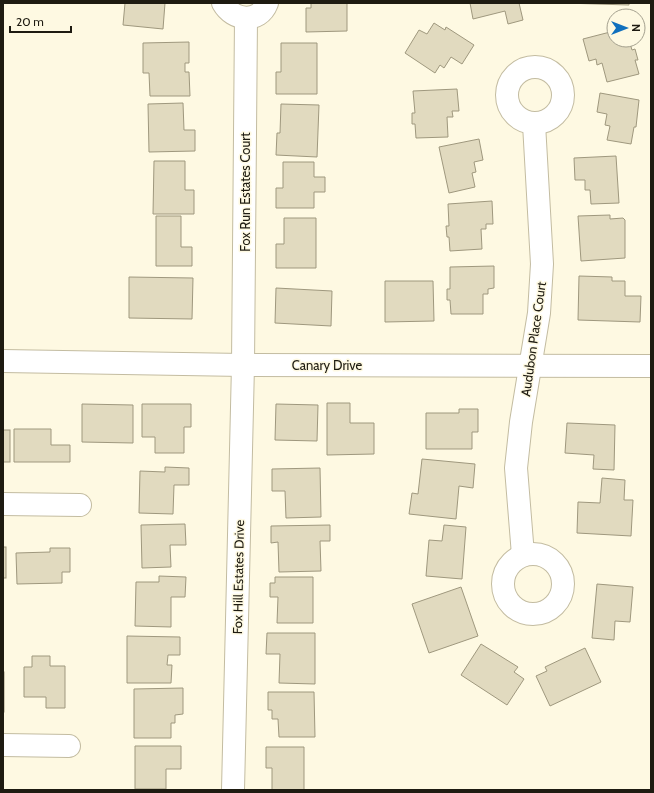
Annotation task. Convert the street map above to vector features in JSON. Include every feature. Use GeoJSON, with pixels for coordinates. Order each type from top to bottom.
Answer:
{"type":"FeatureCollection","features":[{"type":"Feature","properties":{"kind":"street"},"geometry":{"type":"LineString","coordinates":[[223,3],[232,14],[246,18],[262,12],[267,3]]}},
{"type":"Feature","properties":{"kind":"street","name":"Fox Run Estates Court"},"geometry":{"type":"LineString","coordinates":[[243,365],[246,18]]}},
{"type":"Feature","properties":{"kind":"street","name":"Audubon Place Court"},"geometry":{"type":"LineString","coordinates":[[523,555],[516,468],[530,365],[539,313],[542,264],[534,124]]}},
{"type":"Feature","properties":{"kind":"street","name":"Canary Drive"},"geometry":{"type":"LineString","coordinates":[[3,361],[243,365],[651,366]]}},
{"type":"Feature","properties":{"kind":"street","name":"Fox Hill Estates Drive"},"geometry":{"type":"LineString","coordinates":[[233,790],[243,365]]}},
{"type":"Feature","properties":{"kind":"street"},"geometry":{"type":"LineString","coordinates":[[3,504],[80,505]]}},
{"type":"Feature","properties":{"kind":"street"},"geometry":{"type":"LineString","coordinates":[[3,745],[68,746]]}},
{"type":"Feature","properties":{"kind":"building"},"geometry":{"type":"Polygon","coordinates":[[[125,3],[165,3],[163,29],[123,25],[125,3]]]}},
{"type":"Feature","properties":{"kind":"building"},"geometry":{"type":"Polygon","coordinates":[[[311,3],[347,3],[347,31],[306,32],[306,8],[311,8],[311,3]]]}},
{"type":"Feature","properties":{"kind":"building"},"geometry":{"type":"Polygon","coordinates":[[[470,3],[519,3],[523,20],[508,24],[505,11],[473,19],[470,3]]]}},
{"type":"Feature","properties":{"kind":"building"},"geometry":{"type":"Polygon","coordinates":[[[564,3],[629,3],[629,5],[564,3]]]}},
{"type":"Feature","properties":{"kind":"building"},"geometry":{"type":"Polygon","coordinates":[[[434,23],[445,30],[446,27],[474,45],[462,64],[451,57],[444,68],[440,65],[435,73],[405,53],[419,30],[427,34],[434,23]]]}},
{"type":"Feature","properties":{"kind":"building"},"geometry":{"type":"Polygon","coordinates":[[[606,33],[606,48],[635,49],[638,60],[635,60],[639,74],[607,82],[602,63],[597,65],[596,59],[589,61],[583,39],[606,33]]]}},
{"type":"Feature","properties":{"kind":"building"},"geometry":{"type":"Polygon","coordinates":[[[189,42],[189,63],[185,63],[185,72],[189,72],[190,96],[150,96],[149,73],[143,73],[143,43],[189,42]]]}},
{"type":"Feature","properties":{"kind":"building"},"geometry":{"type":"Polygon","coordinates":[[[281,43],[317,43],[317,94],[276,94],[276,72],[281,72],[281,43]]]}},
{"type":"Feature","properties":{"kind":"building"},"geometry":{"type":"Polygon","coordinates":[[[457,89],[459,111],[452,111],[453,117],[447,117],[448,137],[416,138],[415,124],[412,124],[412,113],[415,113],[413,91],[457,89]]]}},
{"type":"Feature","properties":{"kind":"building"},"geometry":{"type":"Polygon","coordinates":[[[600,93],[639,100],[636,127],[634,127],[631,144],[607,140],[610,126],[605,125],[607,114],[597,112],[600,93]]]}},
{"type":"Feature","properties":{"kind":"building"},"geometry":{"type":"Polygon","coordinates":[[[183,103],[184,130],[195,130],[195,151],[149,152],[148,104],[183,103]]]}},
{"type":"Feature","properties":{"kind":"building"},"geometry":{"type":"Polygon","coordinates":[[[281,104],[319,105],[317,157],[276,155],[277,133],[280,133],[281,104]]]}},
{"type":"Feature","properties":{"kind":"building"},"geometry":{"type":"Polygon","coordinates":[[[479,139],[483,160],[474,162],[476,172],[472,173],[475,187],[449,193],[439,147],[479,139]]]}},
{"type":"Feature","properties":{"kind":"building"},"geometry":{"type":"Polygon","coordinates":[[[616,156],[619,203],[591,204],[590,190],[585,190],[585,180],[575,180],[574,158],[616,156]]]}},
{"type":"Feature","properties":{"kind":"building"},"geometry":{"type":"Polygon","coordinates":[[[154,161],[185,161],[185,190],[194,190],[194,214],[153,214],[154,161]]]}},
{"type":"Feature","properties":{"kind":"building"},"geometry":{"type":"Polygon","coordinates":[[[283,162],[314,162],[314,177],[325,177],[325,192],[314,192],[314,208],[276,208],[276,188],[283,188],[283,162]]]}},
{"type":"Feature","properties":{"kind":"building"},"geometry":{"type":"Polygon","coordinates":[[[492,201],[493,224],[486,224],[486,229],[481,229],[482,249],[450,251],[449,237],[447,237],[446,226],[449,226],[448,204],[492,201]]]}},
{"type":"Feature","properties":{"kind":"building"},"geometry":{"type":"Polygon","coordinates":[[[610,215],[610,219],[623,218],[625,220],[625,258],[581,261],[578,216],[610,215]]]}},
{"type":"Feature","properties":{"kind":"building"},"geometry":{"type":"Polygon","coordinates":[[[156,216],[181,216],[181,247],[192,247],[192,266],[156,266],[156,216]]]}},
{"type":"Feature","properties":{"kind":"building"},"geometry":{"type":"Polygon","coordinates":[[[284,218],[316,218],[316,268],[276,268],[276,244],[284,244],[284,218]]]}},
{"type":"Feature","properties":{"kind":"building"},"geometry":{"type":"Polygon","coordinates":[[[494,266],[494,288],[488,289],[488,294],[483,294],[483,314],[451,314],[450,300],[447,300],[447,289],[450,289],[450,267],[494,266]]]}},
{"type":"Feature","properties":{"kind":"building"},"geometry":{"type":"Polygon","coordinates":[[[579,276],[612,277],[612,281],[625,281],[625,296],[641,296],[640,322],[578,320],[579,276]]]}},
{"type":"Feature","properties":{"kind":"building"},"geometry":{"type":"Polygon","coordinates":[[[129,277],[193,278],[192,319],[129,318],[129,277]]]}},
{"type":"Feature","properties":{"kind":"building"},"geometry":{"type":"Polygon","coordinates":[[[385,281],[433,281],[434,321],[385,322],[385,281]]]}},
{"type":"Feature","properties":{"kind":"building"},"geometry":{"type":"Polygon","coordinates":[[[276,288],[332,291],[331,326],[275,323],[276,288]]]}},
{"type":"Feature","properties":{"kind":"building"},"geometry":{"type":"Polygon","coordinates":[[[327,403],[350,403],[350,423],[374,423],[374,454],[327,455],[327,403]]]}},
{"type":"Feature","properties":{"kind":"building"},"geometry":{"type":"Polygon","coordinates":[[[82,404],[133,405],[133,443],[82,442],[82,404]]]}},
{"type":"Feature","properties":{"kind":"building"},"geometry":{"type":"Polygon","coordinates":[[[142,404],[191,404],[191,427],[184,427],[184,453],[155,453],[155,437],[142,437],[142,404]]]}},
{"type":"Feature","properties":{"kind":"building"},"geometry":{"type":"Polygon","coordinates":[[[276,404],[318,405],[317,441],[275,440],[276,404]]]}},
{"type":"Feature","properties":{"kind":"building"},"geometry":{"type":"Polygon","coordinates":[[[459,409],[478,409],[478,432],[472,432],[472,449],[426,449],[426,413],[459,413],[459,409]]]}},
{"type":"Feature","properties":{"kind":"building"},"geometry":{"type":"Polygon","coordinates":[[[567,423],[615,425],[614,470],[593,469],[594,455],[565,453],[567,423]]]}},
{"type":"Feature","properties":{"kind":"building"},"geometry":{"type":"Polygon","coordinates":[[[14,429],[51,429],[51,445],[70,445],[70,462],[14,462],[14,429]]]}},
{"type":"Feature","properties":{"kind":"building"},"geometry":{"type":"Polygon","coordinates":[[[3,430],[10,430],[10,462],[3,462],[3,430]]]}},
{"type":"Feature","properties":{"kind":"building"},"geometry":{"type":"Polygon","coordinates":[[[422,459],[475,464],[473,488],[459,486],[456,519],[409,514],[412,493],[418,494],[422,459]]]}},
{"type":"Feature","properties":{"kind":"building"},"geometry":{"type":"Polygon","coordinates":[[[165,467],[189,468],[189,485],[174,485],[173,514],[139,513],[140,471],[165,472],[165,467]]]}},
{"type":"Feature","properties":{"kind":"building"},"geometry":{"type":"Polygon","coordinates":[[[320,468],[321,517],[286,518],[285,491],[272,491],[272,469],[320,468]]]}},
{"type":"Feature","properties":{"kind":"building"},"geometry":{"type":"Polygon","coordinates":[[[602,478],[625,480],[624,500],[633,500],[631,536],[577,533],[578,502],[600,503],[602,478]]]}},
{"type":"Feature","properties":{"kind":"building"},"geometry":{"type":"Polygon","coordinates":[[[185,524],[186,545],[170,545],[171,567],[142,568],[141,525],[185,524]]]}},
{"type":"Feature","properties":{"kind":"building"},"geometry":{"type":"Polygon","coordinates":[[[330,525],[330,541],[320,541],[321,571],[279,572],[278,542],[271,543],[271,526],[330,525]]]}},
{"type":"Feature","properties":{"kind":"building"},"geometry":{"type":"Polygon","coordinates":[[[444,525],[466,527],[462,579],[426,576],[429,540],[442,541],[444,525]]]}},
{"type":"Feature","properties":{"kind":"building"},"geometry":{"type":"Polygon","coordinates":[[[3,547],[6,547],[6,578],[3,578],[3,547]]]}},
{"type":"Feature","properties":{"kind":"building"},"geometry":{"type":"Polygon","coordinates":[[[50,548],[70,548],[70,572],[62,572],[62,583],[17,584],[16,553],[50,552],[50,548]]]}},
{"type":"Feature","properties":{"kind":"building"},"geometry":{"type":"Polygon","coordinates":[[[159,576],[186,577],[185,597],[171,597],[171,627],[135,626],[136,582],[159,582],[159,576]]]}},
{"type":"Feature","properties":{"kind":"building"},"geometry":{"type":"Polygon","coordinates":[[[275,577],[313,577],[313,623],[277,623],[278,597],[270,597],[270,583],[275,583],[275,577]]]}},
{"type":"Feature","properties":{"kind":"building"},"geometry":{"type":"Polygon","coordinates":[[[597,584],[633,587],[630,622],[615,621],[614,640],[592,638],[597,584]]]}},
{"type":"Feature","properties":{"kind":"building"},"geometry":{"type":"Polygon","coordinates":[[[461,587],[478,636],[429,653],[412,604],[461,587]]]}},
{"type":"Feature","properties":{"kind":"building"},"geometry":{"type":"Polygon","coordinates":[[[267,633],[315,633],[315,684],[279,683],[280,654],[266,654],[267,633]]]}},
{"type":"Feature","properties":{"kind":"building"},"geometry":{"type":"Polygon","coordinates":[[[127,636],[180,637],[180,655],[168,655],[167,665],[172,665],[171,683],[127,683],[127,636]]]}},
{"type":"Feature","properties":{"kind":"building"},"geometry":{"type":"Polygon","coordinates":[[[481,644],[518,667],[514,672],[524,679],[507,705],[461,675],[481,644]]]}},
{"type":"Feature","properties":{"kind":"building"},"geometry":{"type":"Polygon","coordinates":[[[585,648],[601,682],[550,706],[536,676],[547,671],[545,667],[585,648]]]}},
{"type":"Feature","properties":{"kind":"building"},"geometry":{"type":"Polygon","coordinates":[[[32,656],[50,656],[50,666],[65,666],[65,708],[46,708],[46,697],[24,697],[24,667],[32,667],[32,656]]]}},
{"type":"Feature","properties":{"kind":"building"},"geometry":{"type":"Polygon","coordinates":[[[4,672],[4,712],[3,712],[4,672]]]}},
{"type":"Feature","properties":{"kind":"building"},"geometry":{"type":"Polygon","coordinates":[[[183,688],[183,714],[175,715],[175,723],[171,723],[171,738],[134,738],[134,689],[183,688]]]}},
{"type":"Feature","properties":{"kind":"building"},"geometry":{"type":"Polygon","coordinates":[[[268,692],[314,692],[315,737],[279,737],[278,719],[272,719],[272,710],[268,710],[268,692]]]}},
{"type":"Feature","properties":{"kind":"building"},"geometry":{"type":"Polygon","coordinates":[[[135,746],[181,746],[181,769],[166,769],[166,789],[135,789],[135,746]]]}},
{"type":"Feature","properties":{"kind":"building"},"geometry":{"type":"Polygon","coordinates":[[[266,747],[304,747],[304,790],[272,790],[272,768],[266,768],[266,747]]]}}]}
